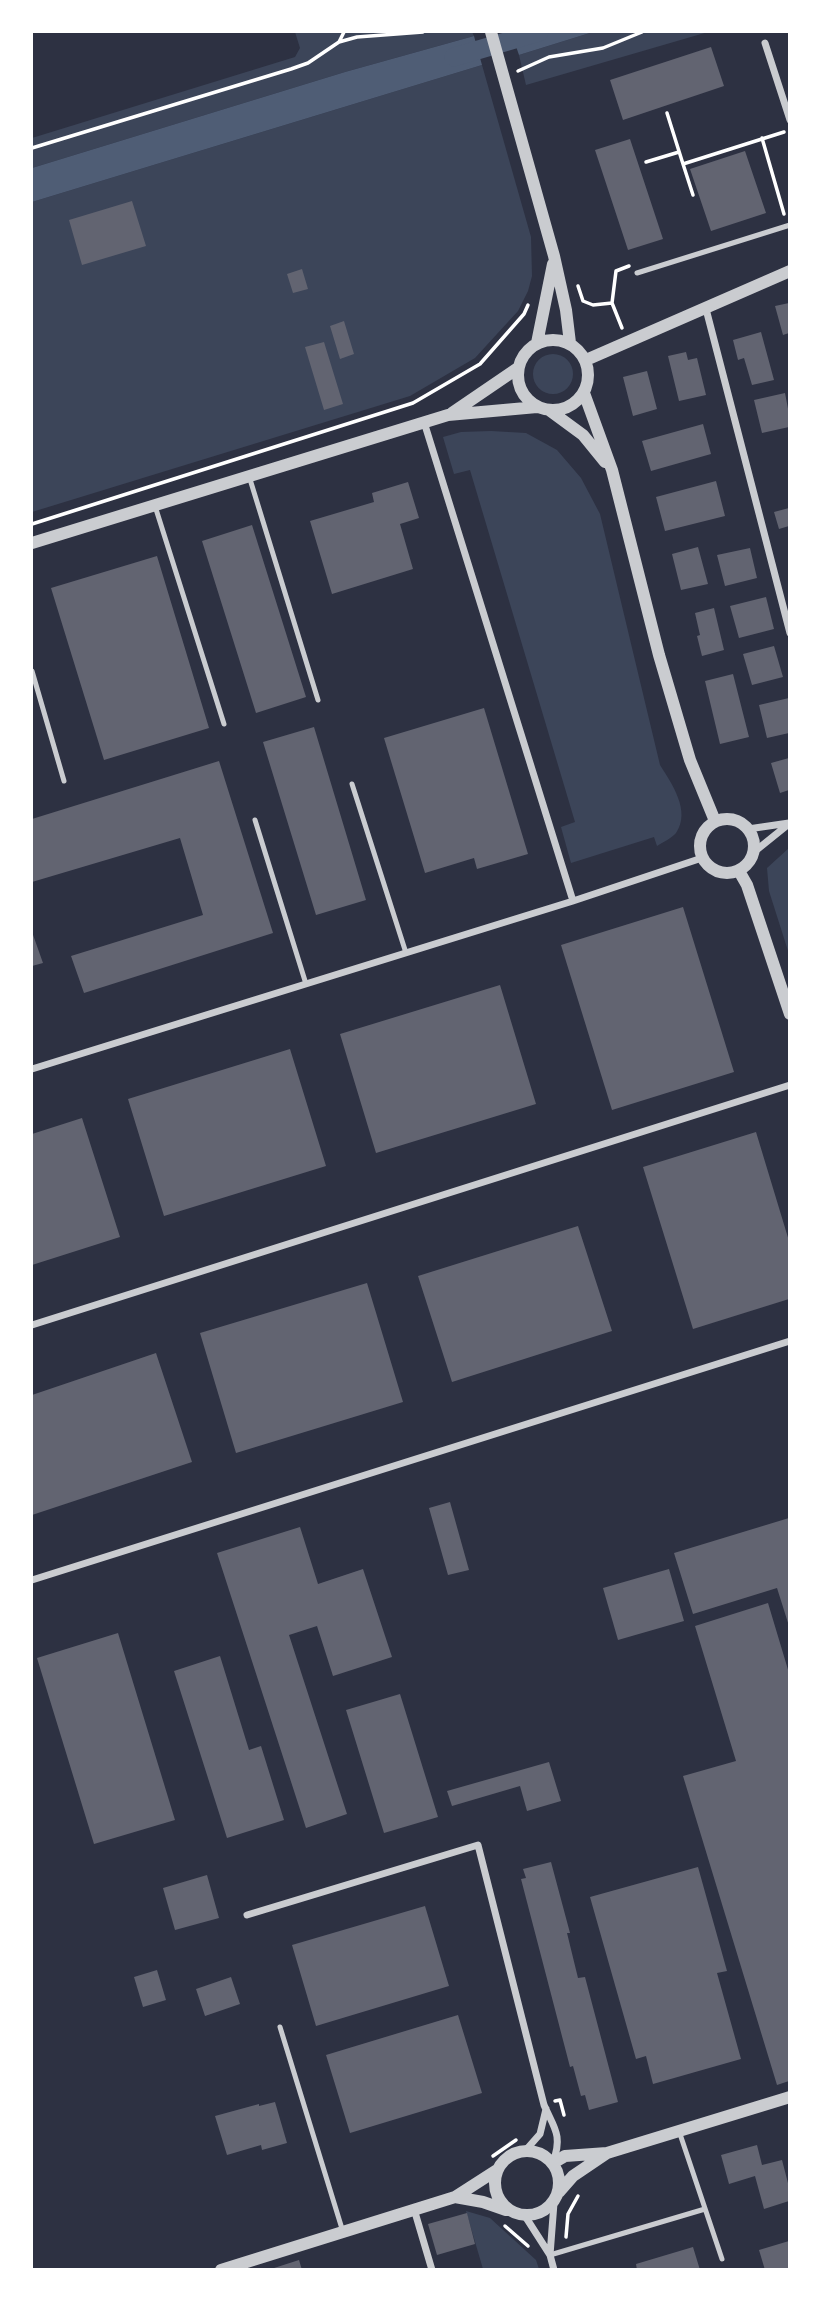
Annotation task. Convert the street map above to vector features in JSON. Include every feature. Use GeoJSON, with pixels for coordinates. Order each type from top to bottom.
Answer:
{"type":"FeatureCollection","features":[{"type":"Feature","properties":{"kind":"street"},"geometry":{"type":"LineString","coordinates":[[491,32],[508,65],[554,256],[570,343]]}},
{"type":"Feature","properties":{"kind":"street"},"geometry":{"type":"LineString","coordinates":[[765,43],[789,118]]}},
{"type":"Feature","properties":{"kind":"street"},"geometry":{"type":"LineString","coordinates":[[554,256],[537,343],[522,358],[518,368],[518,380],[521,391],[528,400],[583,435],[612,470]]}},
{"type":"Feature","properties":{"kind":"street"},"geometry":{"type":"LineString","coordinates":[[586,360],[789,271]]}},
{"type":"Feature","properties":{"kind":"street"},"geometry":{"type":"LineString","coordinates":[[706,309],[789,633]]}},
{"type":"Feature","properties":{"kind":"street"},"geometry":{"type":"LineString","coordinates":[[32,543],[448,415],[562,409],[575,403],[588,383],[586,360],[570,343],[559,340],[537,343]]}},
{"type":"Feature","properties":{"kind":"street"},"geometry":{"type":"LineString","coordinates":[[448,415],[518,368]]}},
{"type":"Feature","properties":{"kind":"street"},"geometry":{"type":"LineString","coordinates":[[584,393],[612,470],[678,721],[690,760],[715,821]]}},
{"type":"Feature","properties":{"kind":"street"},"geometry":{"type":"LineString","coordinates":[[424,422],[573,901]]}},
{"type":"Feature","properties":{"kind":"street"},"geometry":{"type":"LineString","coordinates":[[748,829],[789,823],[754,852],[746,866],[739,871],[722,873],[707,865],[699,850],[702,833],[715,821],[733,819],[748,829],[754,843],[754,852]]}},
{"type":"Feature","properties":{"kind":"street"},"geometry":{"type":"LineString","coordinates":[[32,1069],[573,901],[702,858]]}},
{"type":"Feature","properties":{"kind":"street"},"geometry":{"type":"LineString","coordinates":[[739,871],[747,885],[789,1014]]}},
{"type":"Feature","properties":{"kind":"street"},"geometry":{"type":"LineString","coordinates":[[32,1325],[789,1085]]}},
{"type":"Feature","properties":{"kind":"street"},"geometry":{"type":"LineString","coordinates":[[32,1580],[789,1340]]}},
{"type":"Feature","properties":{"kind":"street"},"geometry":{"type":"LineString","coordinates":[[247,1915],[478,1845],[546,2108],[556,2126],[558,2148],[553,2162]]}},
{"type":"Feature","properties":{"kind":"street"},"geometry":{"type":"LineString","coordinates":[[553,2162],[565,2156],[607,2153],[789,2097]]}},
{"type":"Feature","properties":{"kind":"street"},"geometry":{"type":"LineString","coordinates":[[525,2151],[540,2134],[546,2108]]}},
{"type":"Feature","properties":{"kind":"street"},"geometry":{"type":"LineString","coordinates":[[226,2268],[455,2197],[497,2170],[504,2160],[514,2153],[525,2151],[540,2153],[553,2162],[560,2182],[550,2255]]}},
{"type":"Feature","properties":{"kind":"street"},"geometry":{"type":"LineString","coordinates":[[455,2197],[483,2202],[525,2216],[536,2215],[556,2198],[573,2176],[607,2153]]}},
{"type":"Feature","properties":{"kind":"street"},"geometry":{"type":"LineString","coordinates":[[497,2170],[496,2193],[510,2211]]}},
{"type":"Feature","properties":{"kind":"street"},"geometry":{"type":"LineString","coordinates":[[414,2209],[432,2270]]}},
{"type":"Feature","properties":{"kind":"street"},"geometry":{"type":"LineString","coordinates":[[525,2216],[550,2255],[554,2270]]}},
{"type":"Feature","properties":{"kind":"lane"},"geometry":{"type":"LineString","coordinates":[[637,273],[789,225]]}},
{"type":"Feature","properties":{"kind":"lane"},"geometry":{"type":"LineString","coordinates":[[249,476],[318,699]]}},
{"type":"Feature","properties":{"kind":"lane"},"geometry":{"type":"LineString","coordinates":[[155,506],[224,724]]}},
{"type":"Feature","properties":{"kind":"lane"},"geometry":{"type":"LineString","coordinates":[[32,671],[64,781]]}},
{"type":"Feature","properties":{"kind":"lane"},"geometry":{"type":"LineString","coordinates":[[352,783],[406,953]]}},
{"type":"Feature","properties":{"kind":"lane"},"geometry":{"type":"LineString","coordinates":[[255,820],[306,984]]}},
{"type":"Feature","properties":{"kind":"lane"},"geometry":{"type":"LineString","coordinates":[[280,2027],[343,2232]]}},
{"type":"Feature","properties":{"kind":"lane"},"geometry":{"type":"LineString","coordinates":[[679,2131],[722,2259]]}},
{"type":"Feature","properties":{"kind":"lane"},"geometry":{"type":"LineString","coordinates":[[550,2255],[705,2209]]}},
{"type":"Feature","properties":{"kind":"path"},"geometry":{"type":"LineString","coordinates":[[339,42],[344,32]]}},
{"type":"Feature","properties":{"kind":"path"},"geometry":{"type":"LineString","coordinates":[[32,148],[291,69],[308,63],[339,42],[357,37],[423,32]]}},
{"type":"Feature","properties":{"kind":"path"},"geometry":{"type":"LineString","coordinates":[[508,65],[516,72],[549,57],[603,48],[642,32]]}},
{"type":"Feature","properties":{"kind":"path"},"geometry":{"type":"LineString","coordinates":[[667,113],[693,195]]}},
{"type":"Feature","properties":{"kind":"path"},"geometry":{"type":"LineString","coordinates":[[683,164],[789,130]]}},
{"type":"Feature","properties":{"kind":"path"},"geometry":{"type":"LineString","coordinates":[[762,138],[785,216]]}},
{"type":"Feature","properties":{"kind":"path"},"geometry":{"type":"LineString","coordinates":[[646,162],[679,152]]}},
{"type":"Feature","properties":{"kind":"path"},"geometry":{"type":"LineString","coordinates":[[576,281],[583,301],[593,305],[612,303],[628,343]]}},
{"type":"Feature","properties":{"kind":"path"},"geometry":{"type":"LineString","coordinates":[[32,524],[413,403],[480,364],[524,314],[529,304]]}},
{"type":"Feature","properties":{"kind":"shaded area"},"geometry":{"type":"Polygon","coordinates":[[[295,32],[472,32],[474,36],[345,72],[32,168],[32,138],[295,57],[300,48],[295,32]]]}},
{"type":"Feature","properties":{"kind":"shaded area"},"geometry":{"type":"Polygon","coordinates":[[[511,32],[593,32],[519,55],[511,32]]]}},
{"type":"Feature","properties":{"kind":"shaded area"},"geometry":{"type":"Polygon","coordinates":[[[593,32],[708,32],[526,85],[519,55],[593,32]]]}},
{"type":"Feature","properties":{"kind":"shaded area"},"geometry":{"type":"Polygon","coordinates":[[[474,36],[482,65],[32,202],[32,168],[345,72],[474,36]]]}},
{"type":"Feature","properties":{"kind":"shaded area"},"geometry":{"type":"Polygon","coordinates":[[[482,65],[531,237],[532,276],[518,311],[475,358],[410,396],[32,512],[32,202],[482,65]]]}},
{"type":"Feature","properties":{"kind":"shaded area"},"geometry":{"type":"Polygon","coordinates":[[[553,354],[561,355],[567,360],[572,366],[572,382],[567,388],[561,393],[553,394],[545,393],[539,388],[534,382],[533,374],[534,366],[539,360],[545,355],[553,354]]]}},
{"type":"Feature","properties":{"kind":"shaded area"},"geometry":{"type":"Polygon","coordinates":[[[461,432],[526,433],[557,450],[581,478],[600,514],[660,765],[681,807],[682,816],[676,833],[657,846],[654,837],[571,863],[561,827],[575,822],[470,470],[454,474],[443,437],[461,432]]]}},
{"type":"Feature","properties":{"kind":"shaded area"},"geometry":{"type":"Polygon","coordinates":[[[789,848],[789,954],[769,891],[767,868],[789,848]]]}},
{"type":"Feature","properties":{"kind":"shaded area"},"geometry":{"type":"Polygon","coordinates":[[[466,2211],[490,2218],[536,2260],[539,2269],[483,2269],[466,2211]]]}},
{"type":"Feature","properties":{"kind":"building"},"geometry":{"type":"Polygon","coordinates":[[[711,47],[724,86],[623,120],[610,80],[711,47]]]}},
{"type":"Feature","properties":{"kind":"building"},"geometry":{"type":"Polygon","coordinates":[[[630,139],[663,239],[628,250],[595,150],[630,139]]]}},
{"type":"Feature","properties":{"kind":"building"},"geometry":{"type":"Polygon","coordinates":[[[745,151],[766,213],[711,231],[690,169],[745,151]]]}},
{"type":"Feature","properties":{"kind":"building"},"geometry":{"type":"Polygon","coordinates":[[[132,201],[146,246],[82,265],[69,220],[132,201]]]}},
{"type":"Feature","properties":{"kind":"building"},"geometry":{"type":"Polygon","coordinates":[[[302,269],[308,289],[293,293],[287,274],[302,269]]]}},
{"type":"Feature","properties":{"kind":"building"},"geometry":{"type":"Polygon","coordinates":[[[789,303],[789,333],[783,335],[775,306],[789,303]]]}},
{"type":"Feature","properties":{"kind":"building"},"geometry":{"type":"Polygon","coordinates":[[[344,321],[354,354],[340,359],[330,326],[344,321]]]}},
{"type":"Feature","properties":{"kind":"building"},"geometry":{"type":"Polygon","coordinates":[[[761,332],[774,380],[752,385],[744,358],[738,360],[733,340],[761,332]]]}},
{"type":"Feature","properties":{"kind":"building"},"geometry":{"type":"Polygon","coordinates":[[[324,342],[343,404],[324,410],[305,347],[324,342]]]}},
{"type":"Feature","properties":{"kind":"building"},"geometry":{"type":"Polygon","coordinates":[[[686,352],[688,360],[697,358],[706,395],[679,401],[668,356],[686,352]]]}},
{"type":"Feature","properties":{"kind":"building"},"geometry":{"type":"Polygon","coordinates":[[[647,371],[657,409],[633,416],[623,377],[647,371]]]}},
{"type":"Feature","properties":{"kind":"building"},"geometry":{"type":"Polygon","coordinates":[[[785,393],[789,427],[762,433],[754,400],[785,393]]]}},
{"type":"Feature","properties":{"kind":"building"},"geometry":{"type":"Polygon","coordinates":[[[703,424],[711,454],[651,471],[642,441],[703,424]]]}},
{"type":"Feature","properties":{"kind":"building"},"geometry":{"type":"Polygon","coordinates":[[[716,481],[725,516],[665,531],[656,497],[716,481]]]}},
{"type":"Feature","properties":{"kind":"building"},"geometry":{"type":"Polygon","coordinates":[[[408,482],[419,518],[400,524],[413,569],[332,594],[310,521],[374,502],[372,493],[408,482]]]}},
{"type":"Feature","properties":{"kind":"building"},"geometry":{"type":"Polygon","coordinates":[[[789,508],[789,526],[779,529],[774,512],[789,508]]]}},
{"type":"Feature","properties":{"kind":"building"},"geometry":{"type":"Polygon","coordinates":[[[252,525],[306,697],[256,713],[202,541],[252,525]]]}},
{"type":"Feature","properties":{"kind":"building"},"geometry":{"type":"Polygon","coordinates":[[[698,547],[708,584],[681,590],[672,554],[698,547]]]}},
{"type":"Feature","properties":{"kind":"building"},"geometry":{"type":"Polygon","coordinates":[[[750,548],[757,578],[725,586],[717,555],[750,548]]]}},
{"type":"Feature","properties":{"kind":"building"},"geometry":{"type":"Polygon","coordinates":[[[157,556],[209,728],[104,760],[51,588],[157,556]]]}},
{"type":"Feature","properties":{"kind":"building"},"geometry":{"type":"Polygon","coordinates":[[[766,597],[774,629],[739,638],[730,606],[766,597]]]}},
{"type":"Feature","properties":{"kind":"building"},"geometry":{"type":"Polygon","coordinates":[[[714,608],[724,650],[702,656],[695,613],[714,608]]]}},
{"type":"Feature","properties":{"kind":"building"},"geometry":{"type":"Polygon","coordinates":[[[774,646],[783,677],[752,685],[743,654],[774,646]]]}},
{"type":"Feature","properties":{"kind":"building"},"geometry":{"type":"Polygon","coordinates":[[[733,674],[749,737],[720,744],[705,681],[733,674]]]}},
{"type":"Feature","properties":{"kind":"building"},"geometry":{"type":"Polygon","coordinates":[[[789,698],[789,733],[767,738],[759,705],[789,698]]]}},
{"type":"Feature","properties":{"kind":"building"},"geometry":{"type":"Polygon","coordinates":[[[484,708],[528,854],[477,869],[474,858],[425,873],[384,738],[484,708]]]}},
{"type":"Feature","properties":{"kind":"building"},"geometry":{"type":"Polygon","coordinates":[[[314,727],[366,900],[316,915],[263,742],[314,727]]]}},
{"type":"Feature","properties":{"kind":"building"},"geometry":{"type":"Polygon","coordinates":[[[789,758],[789,790],[780,793],[771,763],[789,758]]]}},
{"type":"Feature","properties":{"kind":"building"},"geometry":{"type":"Polygon","coordinates":[[[219,761],[273,933],[84,993],[71,956],[203,915],[180,838],[32,882],[32,819],[219,761]]]}},
{"type":"Feature","properties":{"kind":"building"},"geometry":{"type":"Polygon","coordinates":[[[683,907],[734,1072],[612,1110],[561,945],[683,907]]]}},
{"type":"Feature","properties":{"kind":"building"},"geometry":{"type":"Polygon","coordinates":[[[32,932],[43,963],[32,966],[32,932]]]}},
{"type":"Feature","properties":{"kind":"building"},"geometry":{"type":"Polygon","coordinates":[[[500,985],[536,1104],[376,1153],[340,1034],[500,985]]]}},
{"type":"Feature","properties":{"kind":"building"},"geometry":{"type":"Polygon","coordinates":[[[290,1049],[326,1166],[164,1216],[128,1099],[290,1049]]]}},
{"type":"Feature","properties":{"kind":"building"},"geometry":{"type":"Polygon","coordinates":[[[82,1118],[120,1237],[32,1265],[32,1134],[82,1118]]]}},
{"type":"Feature","properties":{"kind":"building"},"geometry":{"type":"Polygon","coordinates":[[[756,1132],[789,1241],[789,1299],[693,1329],[643,1167],[756,1132]]]}},
{"type":"Feature","properties":{"kind":"building"},"geometry":{"type":"Polygon","coordinates":[[[578,1226],[612,1331],[452,1382],[418,1276],[578,1226]]]}},
{"type":"Feature","properties":{"kind":"building"},"geometry":{"type":"Polygon","coordinates":[[[367,1283],[403,1402],[236,1453],[200,1333],[367,1283]]]}},
{"type":"Feature","properties":{"kind":"building"},"geometry":{"type":"Polygon","coordinates":[[[156,1353],[192,1462],[32,1515],[32,1395],[156,1353]]]}},
{"type":"Feature","properties":{"kind":"building"},"geometry":{"type":"Polygon","coordinates":[[[450,1502],[469,1570],[448,1575],[429,1508],[450,1502]]]}},
{"type":"Feature","properties":{"kind":"building"},"geometry":{"type":"Polygon","coordinates":[[[789,1518],[789,1626],[777,1588],[693,1614],[674,1553],[789,1518]]]}},
{"type":"Feature","properties":{"kind":"building"},"geometry":{"type":"Polygon","coordinates":[[[300,1527],[318,1584],[363,1569],[392,1657],[333,1676],[317,1626],[289,1635],[347,1814],[306,1828],[217,1553],[300,1527]]]}},
{"type":"Feature","properties":{"kind":"building"},"geometry":{"type":"Polygon","coordinates":[[[669,1569],[684,1621],[618,1640],[603,1588],[669,1569]]]}},
{"type":"Feature","properties":{"kind":"building"},"geometry":{"type":"Polygon","coordinates":[[[768,1603],[789,1673],[789,2081],[777,2085],[683,1776],[736,1761],[695,1626],[768,1603]]]}},
{"type":"Feature","properties":{"kind":"building"},"geometry":{"type":"Polygon","coordinates":[[[118,1633],[175,1820],[94,1844],[37,1658],[118,1633]]]}},
{"type":"Feature","properties":{"kind":"building"},"geometry":{"type":"Polygon","coordinates":[[[220,1656],[249,1750],[261,1746],[284,1820],[227,1838],[174,1671],[220,1656]]]}},
{"type":"Feature","properties":{"kind":"building"},"geometry":{"type":"Polygon","coordinates":[[[400,1694],[438,1817],[384,1833],[346,1710],[400,1694]]]}},
{"type":"Feature","properties":{"kind":"building"},"geometry":{"type":"Polygon","coordinates":[[[549,1762],[561,1801],[527,1811],[520,1786],[452,1806],[447,1791],[549,1762]]]}},
{"type":"Feature","properties":{"kind":"building"},"geometry":{"type":"Polygon","coordinates":[[[551,1862],[570,1933],[567,1933],[578,1978],[585,1977],[618,2102],[589,2110],[585,2095],[581,2096],[573,2066],[570,2067],[521,1879],[526,1878],[523,1869],[551,1862]]]}},
{"type":"Feature","properties":{"kind":"building"},"geometry":{"type":"Polygon","coordinates":[[[698,1867],[727,1971],[717,1973],[741,2059],[653,2084],[646,2056],[636,2059],[590,1897],[698,1867]]]}},
{"type":"Feature","properties":{"kind":"building"},"geometry":{"type":"Polygon","coordinates":[[[207,1875],[219,1918],[175,1930],[163,1888],[207,1875]]]}},
{"type":"Feature","properties":{"kind":"building"},"geometry":{"type":"Polygon","coordinates":[[[425,1906],[449,1986],[316,2026],[292,1945],[425,1906]]]}},
{"type":"Feature","properties":{"kind":"building"},"geometry":{"type":"Polygon","coordinates":[[[157,1970],[166,2000],[143,2007],[134,1977],[157,1970]]]}},
{"type":"Feature","properties":{"kind":"building"},"geometry":{"type":"Polygon","coordinates":[[[231,1977],[240,2004],[205,2016],[196,1989],[231,1977]]]}},
{"type":"Feature","properties":{"kind":"building"},"geometry":{"type":"Polygon","coordinates":[[[458,2015],[482,2093],[350,2133],[326,2055],[458,2015]]]}},
{"type":"Feature","properties":{"kind":"building"},"geometry":{"type":"Polygon","coordinates":[[[275,2102],[287,2143],[262,2150],[261,2145],[227,2155],[215,2116],[275,2102]]]}},
{"type":"Feature","properties":{"kind":"building"},"geometry":{"type":"Polygon","coordinates":[[[757,2145],[762,2165],[782,2160],[789,2187],[789,2201],[764,2209],[755,2176],[729,2184],[721,2155],[757,2145]]]}},
{"type":"Feature","properties":{"kind":"building"},"geometry":{"type":"Polygon","coordinates":[[[467,2213],[475,2244],[437,2255],[428,2224],[467,2213]]]}},
{"type":"Feature","properties":{"kind":"building"},"geometry":{"type":"Polygon","coordinates":[[[789,2241],[789,2268],[765,2270],[759,2250],[789,2241]]]}},
{"type":"Feature","properties":{"kind":"building"},"geometry":{"type":"Polygon","coordinates":[[[693,2247],[700,2270],[637,2270],[636,2264],[693,2247]]]}},
{"type":"Feature","properties":{"kind":"building"},"geometry":{"type":"Polygon","coordinates":[[[299,2260],[302,2270],[271,2270],[271,2269],[299,2260]]]}},
{"type":"Feature","properties":{"kind":"waterway"},"geometry":{"type":"LineString","coordinates":[[454,57],[539,32]]}}]}
